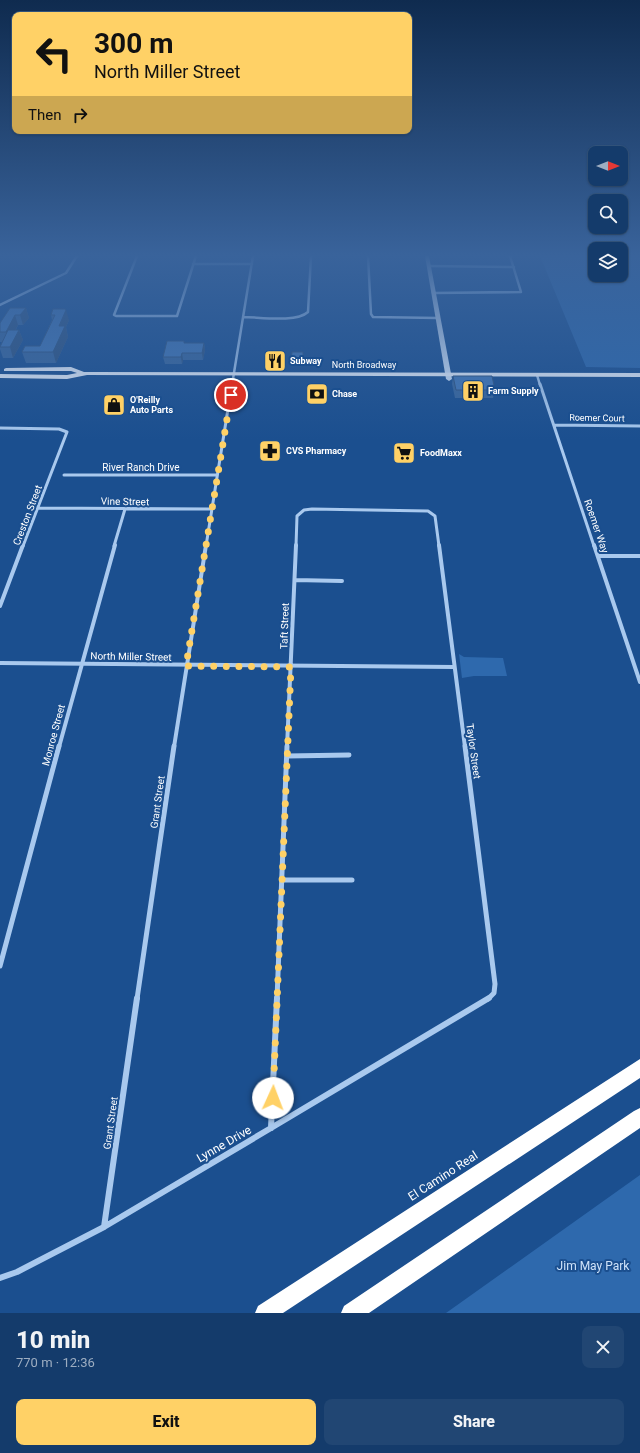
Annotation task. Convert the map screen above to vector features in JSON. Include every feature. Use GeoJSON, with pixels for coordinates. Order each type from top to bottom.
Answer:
{"type":"FeatureCollection","features":[{"type":"Feature","properties":{"kind":"highway","name":"El Camino Real"},"geometry":{"type":"LineString","coordinates":[[265,1313],[640,1068]]}},
{"type":"Feature","properties":{"kind":"highway"},"geometry":{"type":"LineString","coordinates":[[351,1313],[640,1116]]}},
{"type":"Feature","properties":{"kind":"main road","name":"North Broadway"},"geometry":{"type":"LineString","coordinates":[[0,370],[71,369],[87,373],[234,377],[640,375]]}},
{"type":"Feature","properties":{"kind":"main road","name":"North Broadway"},"geometry":{"type":"LineString","coordinates":[[0,376],[67,377],[87,373]]}},
{"type":"Feature","properties":{"kind":"street","name":"Grant Street"},"geometry":{"type":"LineString","coordinates":[[104,1227],[186,666],[243,317]]}},
{"type":"Feature","properties":{"kind":"street"},"geometry":{"type":"LineString","coordinates":[[257,317],[297,317]]}},
{"type":"Feature","properties":{"kind":"street"},"geometry":{"type":"LineString","coordinates":[[391,317],[438,318],[449,377]]}},
{"type":"Feature","properties":{"kind":"street","name":"Roemer Way"},"geometry":{"type":"LineString","coordinates":[[537,375],[640,682]]}},
{"type":"Feature","properties":{"kind":"street","name":"Roemer Court"},"geometry":{"type":"LineString","coordinates":[[554,425],[640,426]]}},
{"type":"Feature","properties":{"kind":"street","name":"Creston Street"},"geometry":{"type":"LineString","coordinates":[[0,428],[65,430],[67,434],[0,606]]}},
{"type":"Feature","properties":{"kind":"street","name":"River Ranch Drive"},"geometry":{"type":"LineString","coordinates":[[64,475],[217,475]]}},
{"type":"Feature","properties":{"kind":"street","name":"Vine Street"},"geometry":{"type":"LineString","coordinates":[[38,508],[211,509]]}},
{"type":"Feature","properties":{"kind":"street","name":"Monroe Street"},"geometry":{"type":"LineString","coordinates":[[0,966],[81,665],[125,509]]}},
{"type":"Feature","properties":{"kind":"street","name":"Taylor Street"},"geometry":{"type":"LineString","coordinates":[[304,510],[424,510],[432,512],[435,516],[483,878],[495,984],[494,993]]}},
{"type":"Feature","properties":{"kind":"street","name":"Taft Street"},"geometry":{"type":"LineString","coordinates":[[271,1129],[297,516],[304,510]]}},
{"type":"Feature","properties":{"kind":"street"},"geometry":{"type":"LineString","coordinates":[[598,556],[640,556]]}},
{"type":"Feature","properties":{"kind":"street"},"geometry":{"type":"LineString","coordinates":[[295,580],[342,581]]}},
{"type":"Feature","properties":{"kind":"street","name":"North Miller Street"},"geometry":{"type":"LineString","coordinates":[[0,663],[291,667],[454,667]]}},
{"type":"Feature","properties":{"kind":"street"},"geometry":{"type":"LineString","coordinates":[[287,756],[349,755]]}},
{"type":"Feature","properties":{"kind":"street"},"geometry":{"type":"LineString","coordinates":[[282,880],[352,880]]}},
{"type":"Feature","properties":{"kind":"street","name":"Lynne Drive"},"geometry":{"type":"LineString","coordinates":[[0,1278],[17,1272],[104,1227],[488,999],[494,993]]}},
{"type":"Feature","properties":{"kind":"green space"},"geometry":{"type":"Polygon","coordinates":[[[565,317],[640,317],[640,368],[586,367],[565,317]]]}},
{"type":"Feature","properties":{"kind":"green space"},"geometry":{"type":"Polygon","coordinates":[[[459,654],[464,657],[503,658],[507,676],[474,676],[462,678],[459,654]]]}},
{"type":"Feature","properties":{"kind":"green space","name":"Jim May Park"},"geometry":{"type":"Polygon","coordinates":[[[640,1175],[640,1313],[446,1313],[640,1175]]]}},
{"type":"Feature","properties":{"kind":"building"},"geometry":{"type":"Polygon","coordinates":[[[4,317],[14,317],[6,332],[0,332],[0,323],[4,317]]]}},
{"type":"Feature","properties":{"kind":"building"},"geometry":{"type":"Polygon","coordinates":[[[54,317],[63,317],[59,326],[65,326],[53,352],[22,352],[25,346],[40,346],[54,317]]]}},
{"type":"Feature","properties":{"kind":"building"},"geometry":{"type":"Polygon","coordinates":[[[8,330],[19,330],[10,347],[0,347],[8,330]]]}},
{"type":"Feature","properties":{"kind":"building"},"geometry":{"type":"Polygon","coordinates":[[[167,341],[204,343],[202,353],[182,353],[181,357],[163,357],[167,341]]]}},
{"type":"Feature","properties":{"kind":"building"},"geometry":{"type":"Polygon","coordinates":[[[292,352],[303,352],[303,360],[291,360],[292,352]]]}},
{"type":"Feature","properties":{"kind":"building"},"geometry":{"type":"Polygon","coordinates":[[[453,376],[492,376],[495,390],[456,390],[453,376]]]}},
{"type":"Feature","properties":{"kind":"place","name":"Subway"},"geometry":{"type":"Point","coordinates":[275,361]}},
{"type":"Feature","properties":{"kind":"place","name":"Farm Supply"},"geometry":{"type":"Point","coordinates":[473,391]}},
{"type":"Feature","properties":{"kind":"place","name":"Chase"},"geometry":{"type":"Point","coordinates":[317,394]}},
{"type":"Feature","properties":{"kind":"place","name":"O'Reilly Auto Parts"},"geometry":{"type":"Point","coordinates":[114,405]}},
{"type":"Feature","properties":{"kind":"place","name":"CVS Pharmacy"},"geometry":{"type":"Point","coordinates":[270,451]}},
{"type":"Feature","properties":{"kind":"place","name":"FoodMaxx"},"geometry":{"type":"Point","coordinates":[404,453]}},
{"type":"Feature","properties":{"kind":"route"},"geometry":{"type":"LineString","coordinates":[[231,395],[186,666],[291,667],[273,1098]]}}]}
